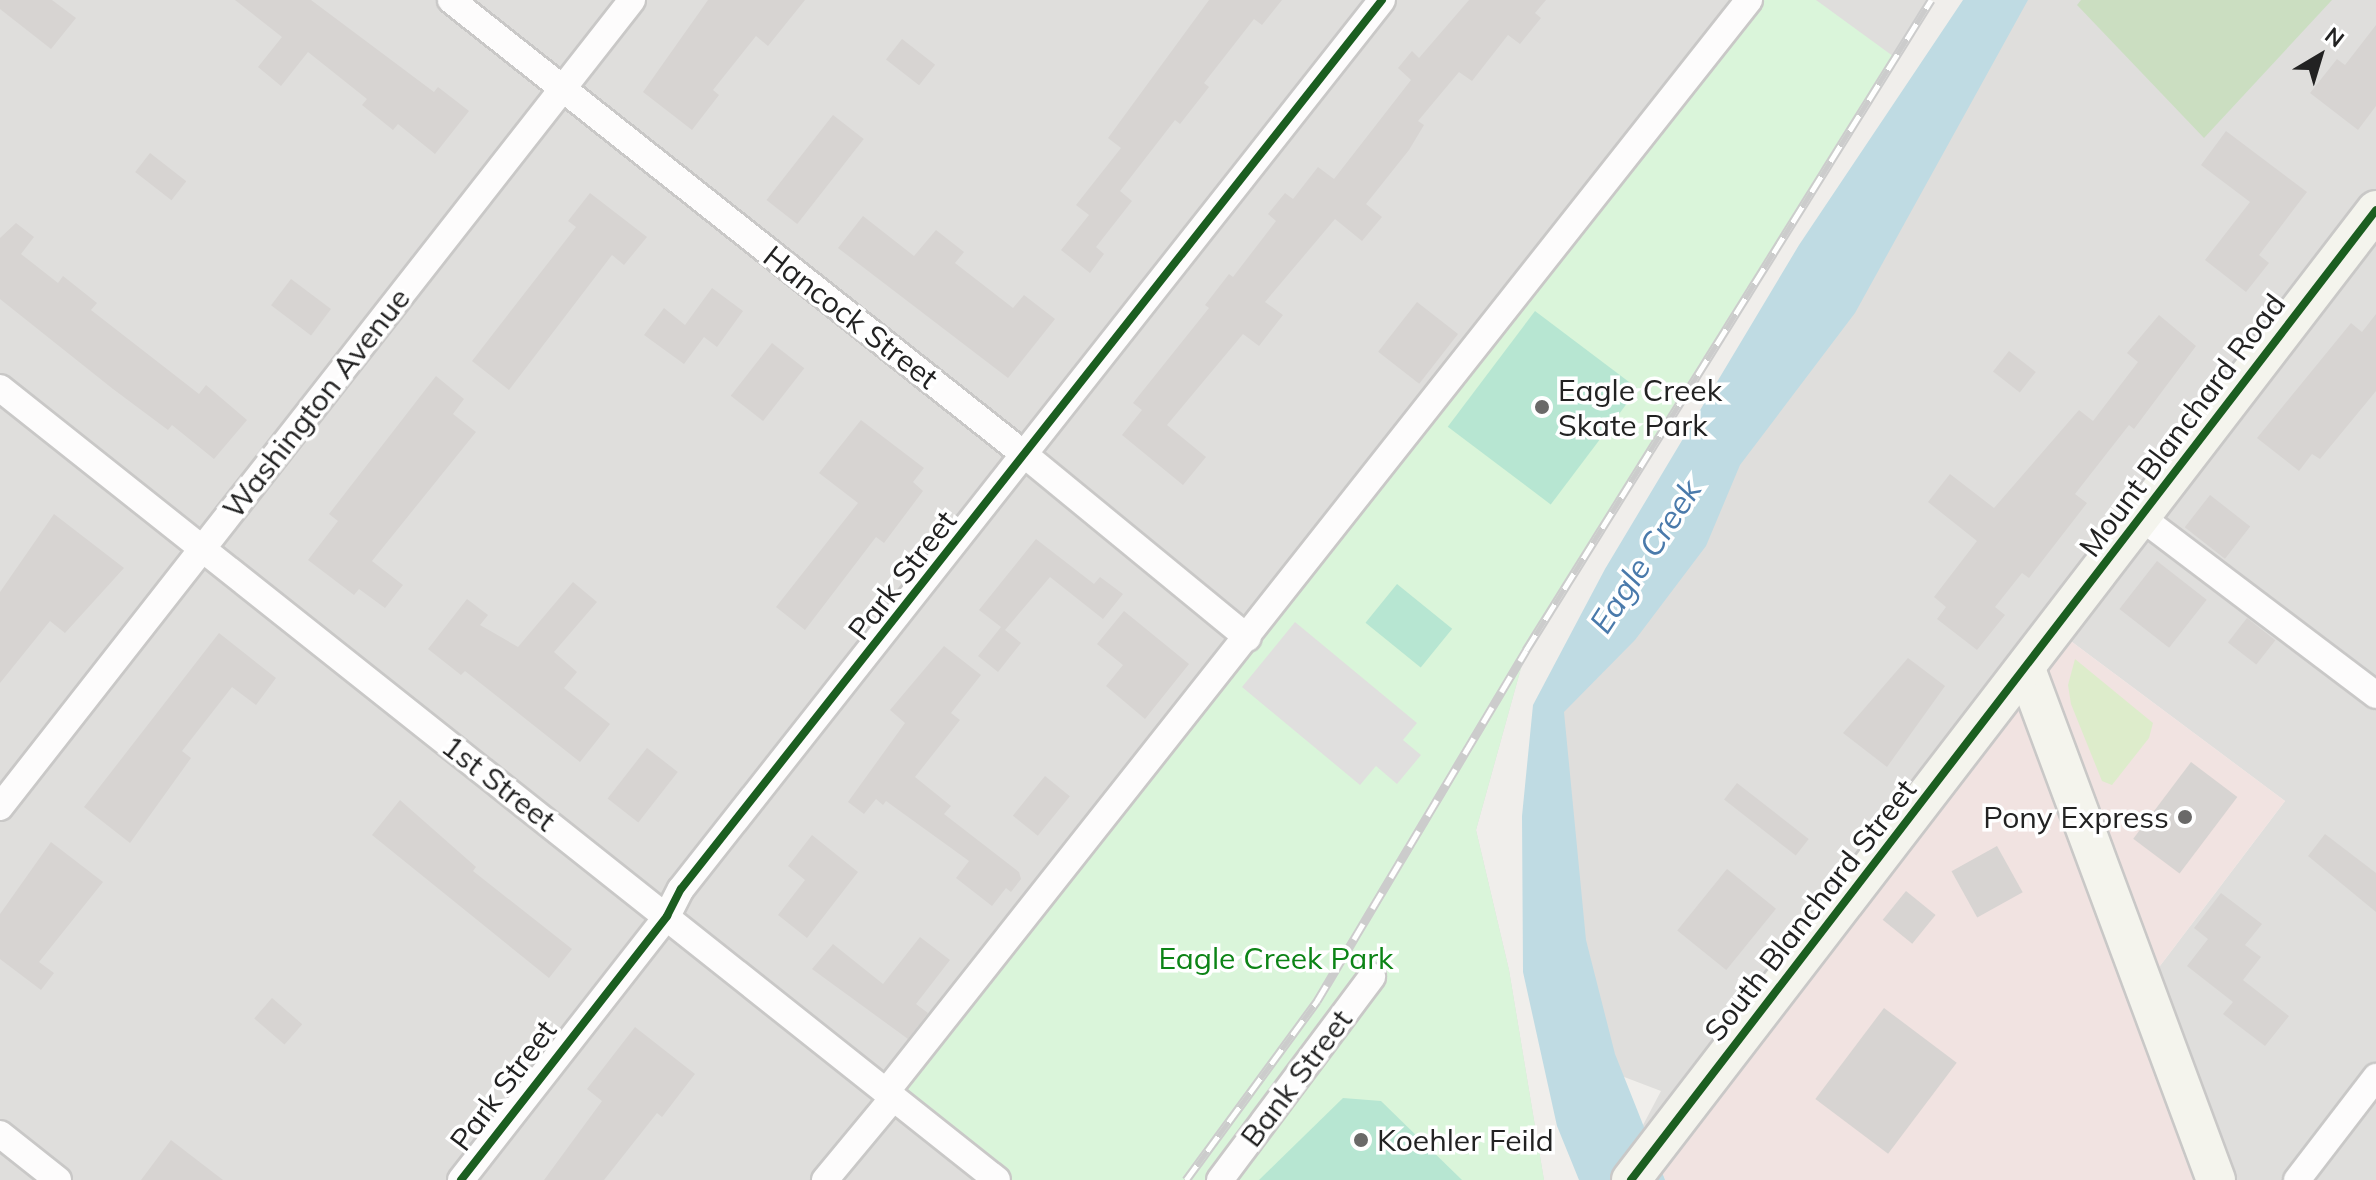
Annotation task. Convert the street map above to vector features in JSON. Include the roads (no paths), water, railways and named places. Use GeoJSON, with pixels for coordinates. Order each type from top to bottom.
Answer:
{"type":"FeatureCollection","features":[{"type":"Feature","properties":{"kind":"main road","name":"Mount Blanchard Road"},"geometry":{"type":"LineString","coordinates":[[2026,669],[2376,210]]}},
{"type":"Feature","properties":{"kind":"main road","name":"South Blanchard Street"},"geometry":{"type":"LineString","coordinates":[[1631,1180],[2026,669]]}},
{"type":"Feature","properties":{"kind":"main road"},"geometry":{"type":"LineString","coordinates":[[2026,669],[2216,1180]]}},
{"type":"Feature","properties":{"kind":"street","name":"Hancock Street"},"geometry":{"type":"LineString","coordinates":[[451,0],[1025,455],[1248,638]]}},
{"type":"Feature","properties":{"kind":"street","name":"Washington Avenue"},"geometry":{"type":"LineString","coordinates":[[0,807],[10,772],[203,547],[632,0]]}},
{"type":"Feature","properties":{"kind":"street","name":"Park Street"},"geometry":{"type":"LineString","coordinates":[[461,1180],[667,916],[681,889],[1382,0]]}},
{"type":"Feature","properties":{"kind":"street"},"geometry":{"type":"LineString","coordinates":[[825,1180],[1749,0]]}},
{"type":"Feature","properties":{"kind":"street","name":"1st Street"},"geometry":{"type":"LineString","coordinates":[[0,388],[997,1180]]}},
{"type":"Feature","properties":{"kind":"street"},"geometry":{"type":"LineString","coordinates":[[2142,518],[2376,695]]}},
{"type":"Feature","properties":{"kind":"street","name":"Bank Street"},"geometry":{"type":"LineString","coordinates":[[1220,1180],[1372,977]]}},
{"type":"Feature","properties":{"kind":"street"},"geometry":{"type":"LineString","coordinates":[[2297,1180],[2376,1077]]}},
{"type":"Feature","properties":{"kind":"street"},"geometry":{"type":"LineString","coordinates":[[0,1134],[58,1180]]}},
{"type":"Feature","properties":{"kind":"water","name":"Eagle Creek"},"geometry":{"type":"Polygon","coordinates":[[[1963,0],[2028,0],[1855,313],[1740,465],[1706,546],[1635,640],[1564,712],[1586,940],[1615,1054],[1665,1180],[1579,1180],[1557,1126],[1523,972],[1522,816],[1533,705],[1605,569],[1799,245],[1963,0]]]}},
{"type":"Feature","properties":{"kind":"railway"},"geometry":{"type":"LineString","coordinates":[[1186,1180],[1317,1001],[1526,650],[1931,0]]}},
{"type":"Feature","properties":{"kind":"place","name":"Eagle Creek Skate Park"},"geometry":{"type":"Point","coordinates":[1542,407]}},
{"type":"Feature","properties":{"kind":"place","name":"Pony Express"},"geometry":{"type":"Point","coordinates":[2185,817]}},
{"type":"Feature","properties":{"kind":"place","name":"Koehler Feild"},"geometry":{"type":"Point","coordinates":[1361,1140]}},
{"type":"Feature","properties":{"kind":"park label","name":"Eagle Creek Park"},"geometry":{"type":"Point","coordinates":[1276,958]}}]}
